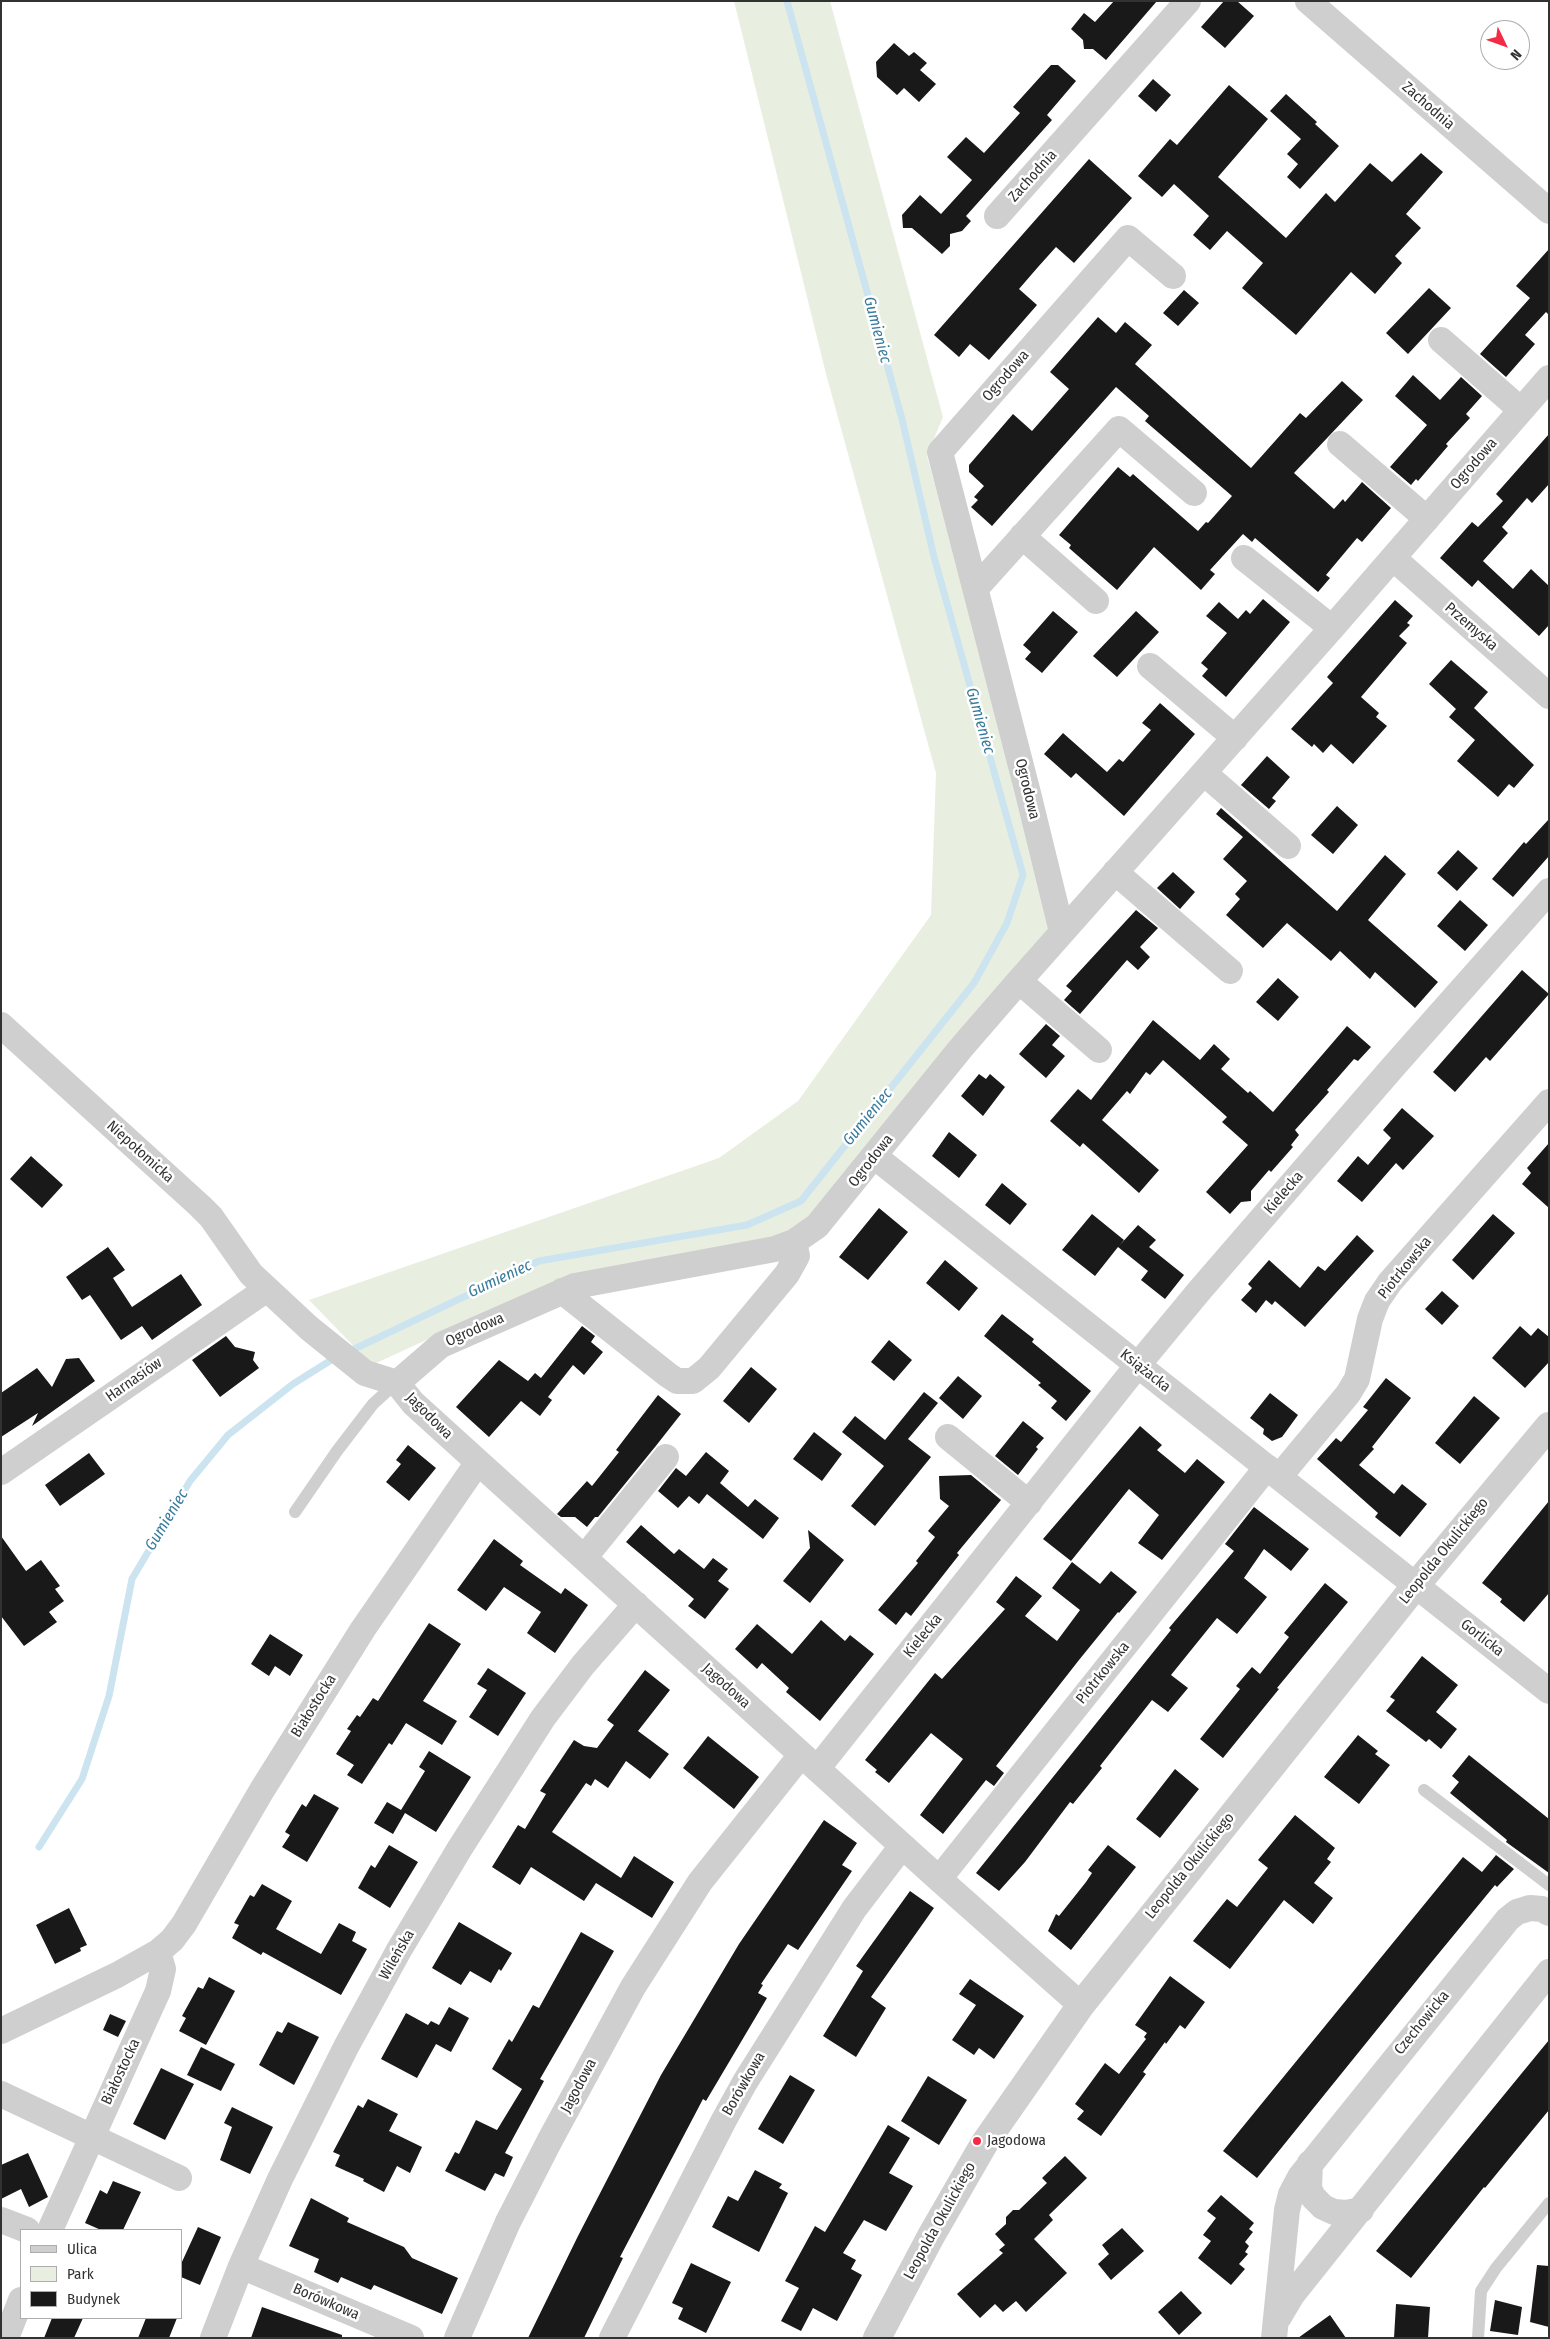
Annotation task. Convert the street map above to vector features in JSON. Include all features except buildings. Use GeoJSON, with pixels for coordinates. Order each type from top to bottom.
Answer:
{"type":"FeatureCollection","features":[{"type":"Feature","properties":{"kind":"street","name":"Zachodnia"},"geometry":{"type":"LineString","coordinates":[[997,216],[1188,1]]}},
{"type":"Feature","properties":{"kind":"street","name":"Zachodnia"},"geometry":{"type":"LineString","coordinates":[[1308,1],[1549,211]]}},
{"type":"Feature","properties":{"kind":"street","name":"Ogrodowa"},"geometry":{"type":"LineString","coordinates":[[1062,932],[940,452],[1128,238],[1173,276]]}},
{"type":"Feature","properties":{"kind":"street"},"geometry":{"type":"LineString","coordinates":[[1440,340],[1521,410]]}},
{"type":"Feature","properties":{"kind":"street","name":"Ogrodowa"},"geometry":{"type":"LineString","coordinates":[[397,1383],[441,1345],[575,1286],[775,1249],[794,1242],[817,1226],[961,1048],[1019,980],[1332,628],[1549,378]]}},
{"type":"Feature","properties":{"kind":"street"},"geometry":{"type":"LineString","coordinates":[[976,588],[1119,429],[1194,493]]}},
{"type":"Feature","properties":{"kind":"street"},"geometry":{"type":"LineString","coordinates":[[1340,444],[1427,519]]}},
{"type":"Feature","properties":{"kind":"street"},"geometry":{"type":"LineString","coordinates":[[1022,536],[1096,601]]}},
{"type":"Feature","properties":{"kind":"street"},"geometry":{"type":"LineString","coordinates":[[1244,558],[1332,628]]}},
{"type":"Feature","properties":{"kind":"street","name":"Przemyska"},"geometry":{"type":"LineString","coordinates":[[1392,558],[1549,696]]}},
{"type":"Feature","properties":{"kind":"street"},"geometry":{"type":"LineString","coordinates":[[1150,666],[1235,738]]}},
{"type":"Feature","properties":{"kind":"street"},"geometry":{"type":"LineString","coordinates":[[1204,773],[1288,846]]}},
{"type":"Feature","properties":{"kind":"street"},"geometry":{"type":"LineString","coordinates":[[1115,872],[1230,971]]}},
{"type":"Feature","properties":{"kind":"street","name":"Kielecka"},"geometry":{"type":"LineString","coordinates":[[809,1762],[1030,1503],[1137,1366],[1387,1074],[1549,891]]}},
{"type":"Feature","properties":{"kind":"street"},"geometry":{"type":"LineString","coordinates":[[1019,980],[1098,1050]]}},
{"type":"Feature","properties":{"kind":"street","name":"Niepołomicka"},"geometry":{"type":"LineString","coordinates":[[1,1026],[200,1206],[211,1217],[251,1274],[267,1289]]}},
{"type":"Feature","properties":{"kind":"street","name":"Piotrkowska"},"geometry":{"type":"LineString","coordinates":[[939,1879],[1273,1472],[1348,1394],[1357,1379],[1370,1319],[1377,1301],[1390,1282],[1549,1102]]}},
{"type":"Feature","properties":{"kind":"street","name":"Książacka"},"geometry":{"type":"LineString","coordinates":[[874,1156],[1416,1586]]}},
{"type":"Feature","properties":{"kind":"street"},"geometry":{"type":"LineString","coordinates":[[562,1292],[668,1376],[677,1381],[693,1381],[709,1368],[787,1274],[796,1256],[794,1242]]}},
{"type":"Feature","properties":{"kind":"street","name":"Jagodowa"},"geometry":{"type":"LineString","coordinates":[[267,1289],[341,1356],[371,1376],[391,1379],[397,1383],[419,1408],[478,1462],[902,1846],[1082,2005]]}},
{"type":"Feature","properties":{"kind":"street","name":"Harnasiów"},"geometry":{"type":"LineString","coordinates":[[1,1472],[267,1289]]}},
{"type":"Feature","properties":{"kind":"street","name":"Leopolda Okulickiego"},"geometry":{"type":"LineString","coordinates":[[877,2338],[935,2228],[984,2144],[1082,2005],[1416,1586],[1549,1426]]}},
{"type":"Feature","properties":{"kind":"street"},"geometry":{"type":"LineString","coordinates":[[948,1437],[1030,1503]]}},
{"type":"Feature","properties":{"kind":"street"},"geometry":{"type":"LineString","coordinates":[[584,1558],[666,1457]]}},
{"type":"Feature","properties":{"kind":"street","name":"Białostocka"},"geometry":{"type":"LineString","coordinates":[[1,2031],[79,1995],[158,1952],[172,1940],[184,1924],[262,1790],[317,1701],[406,1566],[478,1462]]}},
{"type":"Feature","properties":{"kind":"street","name":"Gorlicka"},"geometry":{"type":"LineString","coordinates":[[1416,1586],[1549,1691]]}},
{"type":"Feature","properties":{"kind":"street","name":"Wileńska"},"geometry":{"type":"LineString","coordinates":[[213,2338],[241,2266],[321,2095],[370,2002],[428,1901],[548,1711],[583,1665],[636,1604]]}},
{"type":"Feature","properties":{"kind":"street","name":"Jagodowa"},"geometry":{"type":"LineString","coordinates":[[457,2338],[516,2207],[633,1987],[706,1875],[809,1762]]}},
{"type":"Feature","properties":{"kind":"street","name":"Borówkowa"},"geometry":{"type":"LineString","coordinates":[[612,2338],[719,2128],[745,2082],[854,1908],[902,1846]]}},
{"type":"Feature","properties":{"kind":"street","name":"Czechowicka"},"geometry":{"type":"LineString","coordinates":[[1276,2329],[1287,2210],[1291,2194],[1310,2163],[1508,1919],[1517,1912],[1530,1908],[1542,1909],[1549,1913]]}},
{"type":"Feature","properties":{"kind":"street","name":"Białostocka"},"geometry":{"type":"LineString","coordinates":[[50,2229],[158,1992],[163,1969],[158,1952]]}},
{"type":"Feature","properties":{"kind":"street","name":"Czechowicka"},"geometry":{"type":"LineString","coordinates":[[1276,2329],[1292,2295],[1549,1972]]}},
{"type":"Feature","properties":{"kind":"street"},"geometry":{"type":"LineString","coordinates":[[1,2094],[179,2178]]}},
{"type":"Feature","properties":{"kind":"street"},"geometry":{"type":"LineString","coordinates":[[1310,2163],[1308,2188],[1313,2197],[1323,2207],[1334,2212],[1346,2214],[1361,2210]]}},
{"type":"Feature","properties":{"kind":"street"},"geometry":{"type":"LineString","coordinates":[[1,2220],[25,2229]]}},
{"type":"Feature","properties":{"kind":"street","name":"Borówkowa"},"geometry":{"type":"LineString","coordinates":[[241,2266],[411,2338]]}},
{"type":"Feature","properties":{"kind":"street"},"geometry":{"type":"LineString","coordinates":[[6,2338],[20,2303]]}},
{"type":"Feature","properties":{"kind":"lane"},"geometry":{"type":"LineString","coordinates":[[295,1512],[337,1451],[374,1404],[397,1383]]}},
{"type":"Feature","properties":{"kind":"lane"},"geometry":{"type":"LineString","coordinates":[[1424,1790],[1549,1885]]}},
{"type":"Feature","properties":{"kind":"lane"},"geometry":{"type":"LineString","coordinates":[[1478,2338],[1481,2291],[1496,2268],[1549,2203]]}},
{"type":"Feature","properties":{"kind":"green space"},"geometry":{"type":"Polygon","coordinates":[[[734,1],[830,1],[943,417],[927,456],[993,694],[1046,899],[1049,935],[807,1220],[783,1236],[559,1279],[372,1365],[309,1300],[719,1158],[798,1101],[931,915],[936,773],[826,374],[734,1]]]}},
{"type":"Feature","properties":{"kind":"waterway","name":"Gumieniec"},"geometry":{"type":"LineString","coordinates":[[348,1352],[539,1261],[747,1225],[801,1201],[974,983],[1007,923],[1023,875],[934,557],[902,419],[787,1]]}},
{"type":"Feature","properties":{"kind":"waterway","name":"Gumieniec"},"geometry":{"type":"LineString","coordinates":[[39,1847],[82,1779],[109,1696],[132,1579],[190,1481],[228,1435],[293,1384],[336,1357]]}},
{"type":"Feature","properties":{"kind":"place","name":"Jagodowa"},"geometry":{"type":"Point","coordinates":[977,2141]}}]}
